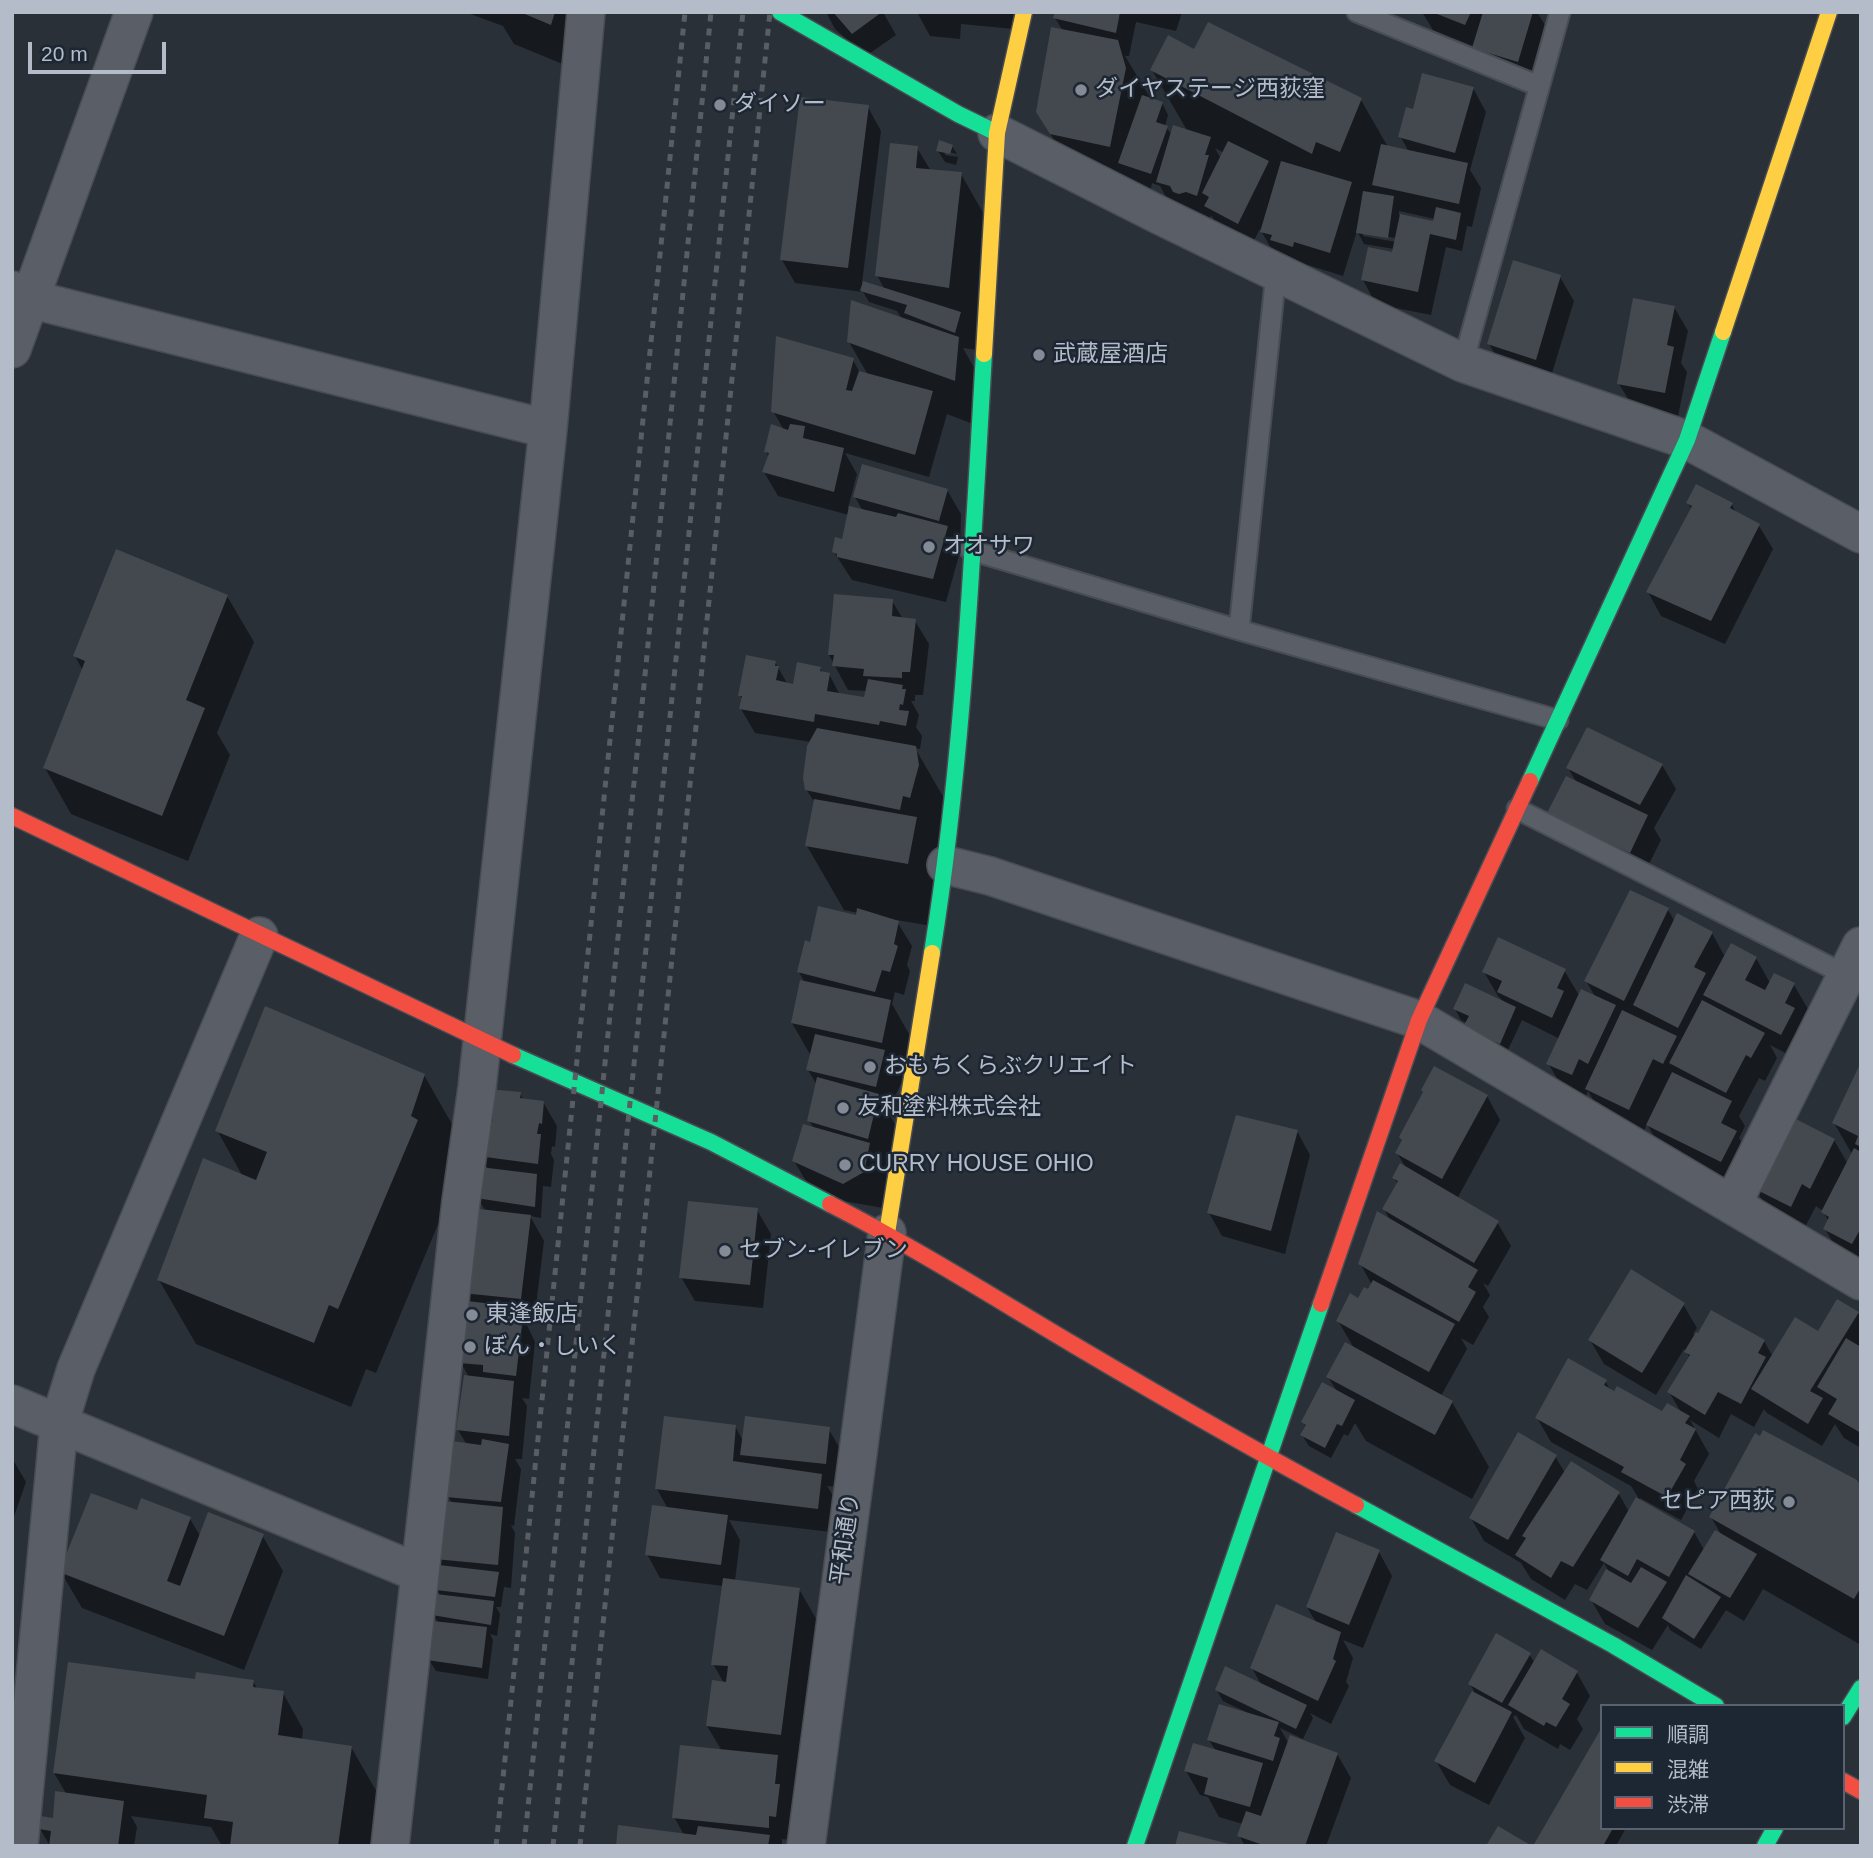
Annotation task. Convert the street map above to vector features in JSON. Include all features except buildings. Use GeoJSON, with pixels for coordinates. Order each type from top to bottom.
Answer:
{"type":"FeatureCollection","features":[{"type":"Feature","properties":{"kind":"street"},"geometry":{"type":"LineString","coordinates":[[12,349],[21,295],[134,12]]}},
{"type":"Feature","properties":{"kind":"street"},"geometry":{"type":"LineString","coordinates":[[390,1846],[461,1201],[482,1041],[548,429],[586,12]]}},
{"type":"Feature","properties":{"kind":"street"},"geometry":{"type":"LineString","coordinates":[[780,12],[958,114],[1463,363],[1687,440],[1861,534]]}},
{"type":"Feature","properties":{"kind":"street"},"geometry":{"type":"LineString","coordinates":[[887,1233],[946,865],[962,714],[998,133],[1024,12]]}},
{"type":"Feature","properties":{"kind":"street"},"geometry":{"type":"LineString","coordinates":[[1135,1846],[1419,1020],[1687,440],[1829,12]]}},
{"type":"Feature","properties":{"kind":"street"},"geometry":{"type":"LineString","coordinates":[[21,295],[548,429]]}},
{"type":"Feature","properties":{"kind":"street"},"geometry":{"type":"LineString","coordinates":[[12,816],[482,1041],[711,1142],[887,1233],[1077,1348],[1269,1458],[1613,1645],[1713,1704]]}},
{"type":"Feature","properties":{"kind":"street"},"geometry":{"type":"LineString","coordinates":[[946,865],[990,876],[1419,1020],[1861,1282]]}},
{"type":"Feature","properties":{"kind":"street"},"geometry":{"type":"LineString","coordinates":[[19,1846],[59,1424],[76,1369],[259,936]]}},
{"type":"Feature","properties":{"kind":"street"},"geometry":{"type":"LineString","coordinates":[[1732,1205],[1854,960]]}},
{"type":"Feature","properties":{"kind":"street","name":"平和通り"},"geometry":{"type":"LineString","coordinates":[[806,1846],[887,1233]]}},
{"type":"Feature","properties":{"kind":"street"},"geometry":{"type":"LineString","coordinates":[[12,1404],[419,1573]]}},
{"type":"Feature","properties":{"kind":"street"},"geometry":{"type":"LineString","coordinates":[[1845,1714],[1861,1688]]}},
{"type":"Feature","properties":{"kind":"street"},"geometry":{"type":"LineString","coordinates":[[1845,1782],[1861,1791]]}},
{"type":"Feature","properties":{"kind":"street"},"geometry":{"type":"LineString","coordinates":[[1765,1846],[1774,1830]]}},
{"type":"Feature","properties":{"kind":"lane"},"geometry":{"type":"LineString","coordinates":[[1356,12],[1539,86]]}},
{"type":"Feature","properties":{"kind":"lane"},"geometry":{"type":"LineString","coordinates":[[1463,363],[1560,12]]}},
{"type":"Feature","properties":{"kind":"lane"},"geometry":{"type":"LineString","coordinates":[[1239,630],[1276,272]]}},
{"type":"Feature","properties":{"kind":"lane"},"geometry":{"type":"LineString","coordinates":[[971,550],[1239,630],[1558,720]]}},
{"type":"Feature","properties":{"kind":"lane"},"geometry":{"type":"LineString","coordinates":[[1517,809],[1854,960]]}},
{"type":"Feature","properties":{"kind":"railway"},"geometry":{"type":"LineString","coordinates":[[496,1846],[685,12]]}},
{"type":"Feature","properties":{"kind":"railway"},"geometry":{"type":"LineString","coordinates":[[524,1846],[711,12]]}},
{"type":"Feature","properties":{"kind":"railway"},"geometry":{"type":"LineString","coordinates":[[553,1846],[743,12]]}},
{"type":"Feature","properties":{"kind":"railway"},"geometry":{"type":"LineString","coordinates":[[580,1846],[770,12]]}},
{"type":"Feature","properties":{"kind":"traffic: fast"},"geometry":{"type":"LineString","coordinates":[[780,12],[958,114],[997,133]]}},
{"type":"Feature","properties":{"kind":"traffic: fast"},"geometry":{"type":"LineString","coordinates":[[1530,781],[1687,440],[1723,332]]}},
{"type":"Feature","properties":{"kind":"traffic: fast"},"geometry":{"type":"LineString","coordinates":[[932,953],[959,729],[984,354]]}},
{"type":"Feature","properties":{"kind":"traffic: fast"},"geometry":{"type":"LineString","coordinates":[[513,1055],[711,1142],[830,1204]]}},
{"type":"Feature","properties":{"kind":"traffic: fast"},"geometry":{"type":"LineString","coordinates":[[1135,1846],[1321,1304]]}},
{"type":"Feature","properties":{"kind":"traffic: fast"},"geometry":{"type":"LineString","coordinates":[[1356,1505],[1613,1645],[1713,1704]]}},
{"type":"Feature","properties":{"kind":"traffic: fast"},"geometry":{"type":"LineString","coordinates":[[1845,1714],[1861,1688]]}},
{"type":"Feature","properties":{"kind":"traffic: fast"},"geometry":{"type":"LineString","coordinates":[[1765,1846],[1774,1830]]}},
{"type":"Feature","properties":{"kind":"traffic: slow"},"geometry":{"type":"LineString","coordinates":[[984,354],[997,133],[1024,12]]}},
{"type":"Feature","properties":{"kind":"traffic: slow"},"geometry":{"type":"LineString","coordinates":[[1723,332],[1829,12]]}},
{"type":"Feature","properties":{"kind":"traffic: slow"},"geometry":{"type":"LineString","coordinates":[[887,1233],[932,953]]}},
{"type":"Feature","properties":{"kind":"traffic: jam"},"geometry":{"type":"LineString","coordinates":[[1321,1304],[1419,1020],[1530,781]]}},
{"type":"Feature","properties":{"kind":"traffic: jam"},"geometry":{"type":"LineString","coordinates":[[12,816],[513,1055]]}},
{"type":"Feature","properties":{"kind":"traffic: jam"},"geometry":{"type":"LineString","coordinates":[[830,1204],[1356,1505]]}},
{"type":"Feature","properties":{"kind":"traffic: jam"},"geometry":{"type":"LineString","coordinates":[[1845,1782],[1861,1791]]}},
{"type":"Feature","properties":{"kind":"place","name":"ダイヤステージ西荻窪"},"geometry":{"type":"Point","coordinates":[1081,90]}},
{"type":"Feature","properties":{"kind":"place","name":"ダイソー"},"geometry":{"type":"Point","coordinates":[720,105]}},
{"type":"Feature","properties":{"kind":"place","name":"武蔵屋酒店"},"geometry":{"type":"Point","coordinates":[1039,355]}},
{"type":"Feature","properties":{"kind":"place","name":"オオサワ"},"geometry":{"type":"Point","coordinates":[929,547]}},
{"type":"Feature","properties":{"kind":"place","name":"おもちくらぶクリエイト"},"geometry":{"type":"Point","coordinates":[870,1067]}},
{"type":"Feature","properties":{"kind":"place","name":"友和塗料株式会社"},"geometry":{"type":"Point","coordinates":[843,1108]}},
{"type":"Feature","properties":{"kind":"place","name":"CURRY HOUSE OHIO"},"geometry":{"type":"Point","coordinates":[845,1165]}},
{"type":"Feature","properties":{"kind":"place","name":"セブン-イレブン"},"geometry":{"type":"Point","coordinates":[725,1251]}},
{"type":"Feature","properties":{"kind":"place","name":"東逢飯店"},"geometry":{"type":"Point","coordinates":[472,1315]}},
{"type":"Feature","properties":{"kind":"place","name":"ぼん・しいく"},"geometry":{"type":"Point","coordinates":[470,1347]}},
{"type":"Feature","properties":{"kind":"place","name":"セピア西荻"},"geometry":{"type":"Point","coordinates":[1789,1502]}}]}
